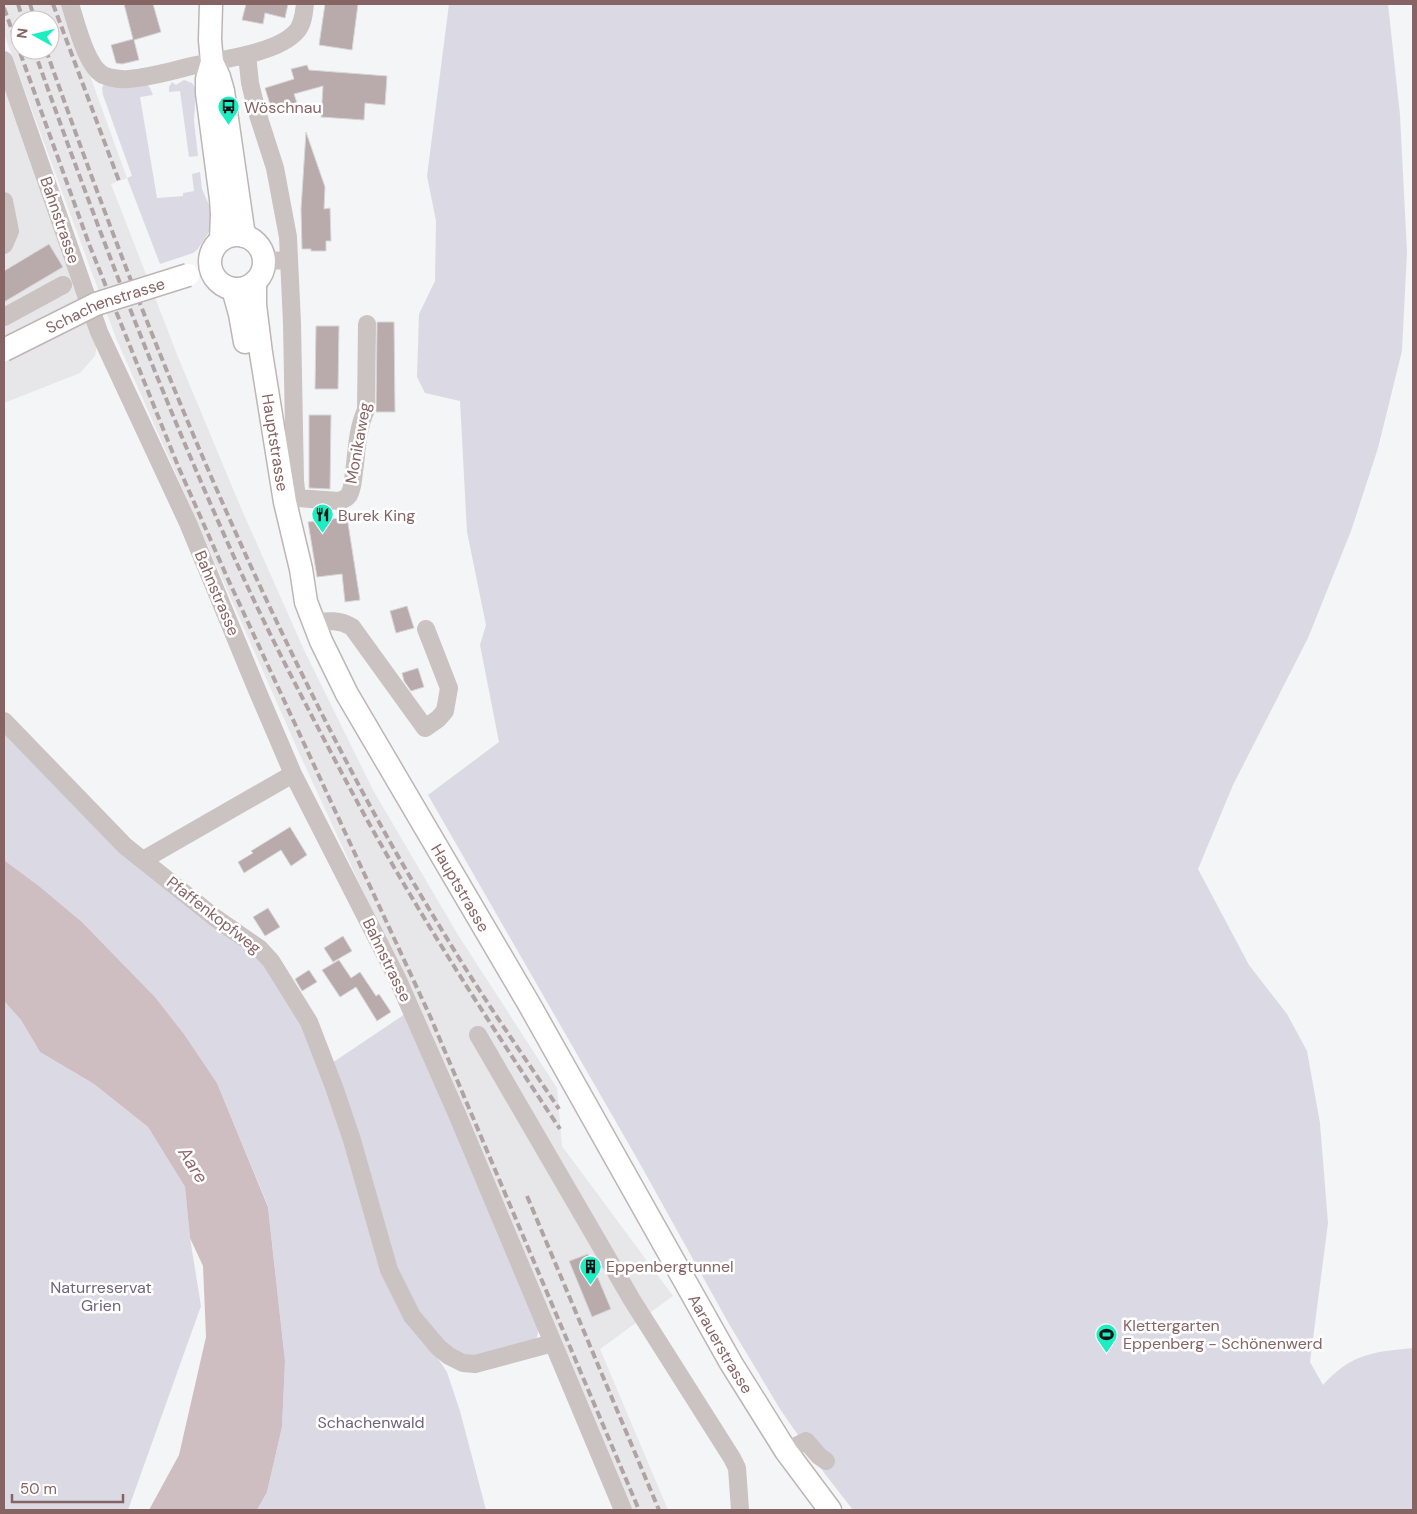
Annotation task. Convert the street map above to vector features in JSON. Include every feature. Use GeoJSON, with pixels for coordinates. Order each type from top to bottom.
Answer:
{"type":"FeatureCollection","features":[{"type":"Feature","properties":{"kind":"main road"},"geometry":{"type":"LineString","coordinates":[[211,4],[210,40],[212,62],[223,91],[244,236]]}},
{"type":"Feature","properties":{"kind":"main road"},"geometry":{"type":"LineString","coordinates":[[212,62],[207,79],[207,93],[221,206],[221,240]]}},
{"type":"Feature","properties":{"kind":"main road"},"geometry":{"type":"LineString","coordinates":[[228,236],[244,236],[258,245],[264,261],[263,269],[255,282],[241,289],[233,289],[221,284],[213,275],[211,253],[221,240],[228,236]]}},
{"type":"Feature","properties":{"kind":"main road","name":"Schachenstrasse"},"geometry":{"type":"LineString","coordinates":[[4,350],[96,304],[211,268]]}},
{"type":"Feature","properties":{"kind":"main road","name":"Hauptstrasse"},"geometry":{"type":"LineString","coordinates":[[255,282],[256,317],[291,500],[306,602],[313,623],[347,694],[519,987],[623,1170]]}},
{"type":"Feature","properties":{"kind":"main road","name":"Hauptstrasse"},"geometry":{"type":"LineString","coordinates":[[233,289],[240,314],[271,499],[279,535],[289,572],[306,602]]}},
{"type":"Feature","properties":{"kind":"main road","name":"Aarauerstrasse"},"geometry":{"type":"LineString","coordinates":[[623,1170],[730,1363],[786,1451],[830,1510]]}},
{"type":"Feature","properties":{"kind":"street"},"geometry":{"type":"LineString","coordinates":[[70,4],[91,61],[96,68],[104,76],[128,79],[247,55],[286,40],[296,32],[302,21],[305,4]]}},
{"type":"Feature","properties":{"kind":"street"},"geometry":{"type":"LineString","coordinates":[[247,55],[250,83],[275,168],[288,237],[295,480],[291,500]]}},
{"type":"Feature","properties":{"kind":"street","name":"Bahnstrasse"},"geometry":{"type":"LineString","coordinates":[[4,60],[100,332],[188,523],[256,690],[294,774],[397,978],[457,1114],[623,1510]]}},
{"type":"Feature","properties":{"kind":"street"},"geometry":{"type":"LineString","coordinates":[[4,201],[10,231],[4,246]]}},
{"type":"Feature","properties":{"kind":"street"},"geometry":{"type":"LineString","coordinates":[[264,261],[289,260]]}},
{"type":"Feature","properties":{"kind":"street"},"geometry":{"type":"LineString","coordinates":[[4,317],[63,286]]}},
{"type":"Feature","properties":{"kind":"street","name":"Monikaweg"},"geometry":{"type":"LineString","coordinates":[[291,500],[339,501],[344,500],[352,488],[360,431],[366,410],[367,324]]}},
{"type":"Feature","properties":{"kind":"street"},"geometry":{"type":"LineString","coordinates":[[313,623],[336,620],[352,627],[425,728],[438,719],[445,711],[449,688],[426,629]]}},
{"type":"Feature","properties":{"kind":"street","name":"Pfaffenkopfweg"},"geometry":{"type":"LineString","coordinates":[[4,721],[125,846],[214,917],[260,949],[271,961],[308,1022],[334,1087],[352,1140],[389,1270],[412,1316],[438,1347],[449,1356],[463,1363],[475,1364],[553,1343]]}},
{"type":"Feature","properties":{"kind":"street"},"geometry":{"type":"LineString","coordinates":[[144,860],[294,774]]}},
{"type":"Feature","properties":{"kind":"street"},"geometry":{"type":"LineString","coordinates":[[478,1035],[632,1300],[732,1458],[736,1468],[740,1510]]}},
{"type":"Feature","properties":{"kind":"street"},"geometry":{"type":"LineString","coordinates":[[786,1451],[806,1441],[826,1461]]}},
{"type":"Feature","properties":{"kind":"shaded area"},"geometry":{"type":"Polygon","coordinates":[[[4,4],[64,4],[127,178],[111,184],[178,357],[241,508],[304,650],[373,790],[458,935],[557,1088],[562,1146],[673,1296],[600,1349],[668,1510],[629,1510],[387,943],[300,755],[116,338],[14,60],[60,60],[60,10],[10,10],[10,50],[4,34],[4,4]]]}},
{"type":"Feature","properties":{"kind":"shaded area"},"geometry":{"type":"Polygon","coordinates":[[[4,60],[99,332],[95,356],[80,373],[4,403],[4,60]]]}},
{"type":"Feature","properties":{"kind":"green space"},"geometry":{"type":"Polygon","coordinates":[[[449,4],[1388,4],[1400,115],[1407,252],[1402,351],[1378,448],[1351,531],[1308,638],[1233,785],[1198,869],[1249,965],[1287,1014],[1307,1051],[1320,1123],[1328,1223],[1310,1362],[1323,1385],[1343,1367],[1363,1356],[1413,1348],[1413,1510],[853,1510],[825,1474],[780,1409],[729,1324],[639,1162],[428,795],[499,742],[480,645],[486,625],[467,532],[460,401],[425,393],[417,377],[419,314],[435,281],[436,221],[427,176],[449,4]]]}},
{"type":"Feature","properties":{"kind":"green space"},"geometry":{"type":"Polygon","coordinates":[[[184,80],[192,83],[196,89],[194,121],[198,156],[189,157],[180,91],[169,92],[172,82],[176,85],[184,80]]]}},
{"type":"Feature","properties":{"kind":"green space"},"geometry":{"type":"Polygon","coordinates":[[[146,83],[153,95],[140,97],[157,198],[183,196],[183,193],[194,191],[192,174],[200,172],[202,189],[212,212],[211,229],[197,250],[160,264],[127,178],[132,176],[102,88],[104,84],[146,83]]]}},
{"type":"Feature","properties":{"kind":"green space","name":"Schachenwald"},"geometry":{"type":"Polygon","coordinates":[[[4,721],[125,846],[253,949],[302,1020],[400,1302],[447,1372],[460,1411],[486,1510],[257,1510],[267,1492],[282,1427],[285,1361],[268,1206],[217,1083],[184,1034],[155,997],[82,922],[4,860],[4,721]]]}},
{"type":"Feature","properties":{"kind":"green space","name":"Naturreservat Grien"},"geometry":{"type":"Polygon","coordinates":[[[4,1001],[21,1020],[40,1052],[94,1084],[148,1127],[185,1187],[190,1238],[201,1306],[128,1510],[4,1510],[4,1001]]]}},
{"type":"Feature","properties":{"kind":"green space"},"geometry":{"type":"Polygon","coordinates":[[[408,1012],[540,1326],[536,1340],[474,1359],[460,1357],[431,1331],[397,1276],[332,1063],[408,1012]]]}},
{"type":"Feature","properties":{"kind":"water","name":"Aare"},"geometry":{"type":"Polygon","coordinates":[[[4,860],[82,922],[155,997],[184,1034],[217,1083],[268,1207],[285,1361],[282,1427],[267,1492],[257,1510],[149,1510],[179,1455],[206,1337],[203,1266],[190,1238],[185,1187],[148,1127],[94,1084],[40,1052],[21,1020],[4,1001],[4,860]]]}},
{"type":"Feature","properties":{"kind":"building"},"geometry":{"type":"Polygon","coordinates":[[[124,4],[153,4],[161,32],[134,40],[139,60],[122,64],[116,63],[111,45],[133,39],[124,4]]]}},
{"type":"Feature","properties":{"kind":"building"},"geometry":{"type":"Polygon","coordinates":[[[246,4],[288,4],[285,18],[265,13],[263,24],[242,20],[246,4]]]}},
{"type":"Feature","properties":{"kind":"building"},"geometry":{"type":"Polygon","coordinates":[[[325,4],[358,4],[352,50],[319,45],[325,4]]]}},
{"type":"Feature","properties":{"kind":"building"},"geometry":{"type":"Polygon","coordinates":[[[307,65],[309,70],[387,76],[385,105],[365,103],[364,120],[321,117],[323,86],[294,94],[297,103],[272,111],[265,88],[294,79],[291,69],[307,65]]]}},
{"type":"Feature","properties":{"kind":"building"},"geometry":{"type":"Polygon","coordinates":[[[306,132],[325,187],[324,209],[330,208],[331,241],[326,241],[326,251],[302,249],[301,209],[306,132]]]}},
{"type":"Feature","properties":{"kind":"building"},"geometry":{"type":"Polygon","coordinates":[[[49,244],[63,267],[4,302],[4,271],[49,244]]]}},
{"type":"Feature","properties":{"kind":"building"},"geometry":{"type":"Polygon","coordinates":[[[377,322],[394,322],[395,412],[376,412],[377,322]]]}},
{"type":"Feature","properties":{"kind":"building"},"geometry":{"type":"Polygon","coordinates":[[[316,326],[339,326],[338,389],[315,389],[316,326]]]}},
{"type":"Feature","properties":{"kind":"building"},"geometry":{"type":"Polygon","coordinates":[[[309,415],[331,415],[330,489],[309,488],[309,415]]]}},
{"type":"Feature","properties":{"kind":"building"},"geometry":{"type":"Polygon","coordinates":[[[347,517],[360,600],[345,602],[342,574],[317,577],[308,522],[347,517]]]}},
{"type":"Feature","properties":{"kind":"building"},"geometry":{"type":"Polygon","coordinates":[[[407,606],[414,628],[396,633],[390,611],[407,606]]]}},
{"type":"Feature","properties":{"kind":"building"},"geometry":{"type":"Polygon","coordinates":[[[418,668],[424,687],[411,691],[404,681],[402,673],[418,668]]]}},
{"type":"Feature","properties":{"kind":"building"},"geometry":{"type":"Polygon","coordinates":[[[290,827],[307,855],[291,866],[281,850],[244,873],[238,862],[253,853],[251,851],[290,827]]]}},
{"type":"Feature","properties":{"kind":"building"},"geometry":{"type":"Polygon","coordinates":[[[268,908],[280,927],[265,936],[253,917],[268,908]]]}},
{"type":"Feature","properties":{"kind":"building"},"geometry":{"type":"Polygon","coordinates":[[[343,936],[352,951],[333,962],[324,948],[343,936]]]}},
{"type":"Feature","properties":{"kind":"building"},"geometry":{"type":"Polygon","coordinates":[[[339,960],[351,978],[360,972],[376,996],[379,994],[391,1012],[377,1021],[356,987],[340,997],[322,970],[339,960]]]}},
{"type":"Feature","properties":{"kind":"building"},"geometry":{"type":"Polygon","coordinates":[[[309,970],[317,982],[302,991],[295,979],[309,970]]]}},
{"type":"Feature","properties":{"kind":"building","name":"Eppenbergtunnel"},"geometry":{"type":"Polygon","coordinates":[[[588,1254],[611,1309],[592,1317],[569,1261],[588,1254]]]}},
{"type":"Feature","properties":{"kind":"railway"},"geometry":{"type":"LineString","coordinates":[[18,4],[20,10]]}},
{"type":"Feature","properties":{"kind":"railway"},"geometry":{"type":"LineString","coordinates":[[30,4],[32,10]]}},
{"type":"Feature","properties":{"kind":"railway"},"geometry":{"type":"LineString","coordinates":[[53,4],[119,181]]}},
{"type":"Feature","properties":{"kind":"railway"},"geometry":{"type":"LineString","coordinates":[[4,8],[89,244],[178,466],[227,577],[430,1016],[639,1510]]}},
{"type":"Feature","properties":{"kind":"railway"},"geometry":{"type":"LineString","coordinates":[[38,60],[81,181],[157,376],[183,440],[264,621],[345,779],[395,869],[475,1000],[560,1129]]}},
{"type":"Feature","properties":{"kind":"railway"},"geometry":{"type":"LineString","coordinates":[[50,60],[114,236],[187,419],[225,509],[309,688],[365,797],[426,903],[477,987],[559,1109]]}},
{"type":"Feature","properties":{"kind":"railway"},"geometry":{"type":"LineString","coordinates":[[527,1196],[659,1510]]}},
{"type":"Feature","properties":{"kind":"place","name":"Wöschnau"},"geometry":{"type":"Point","coordinates":[228,126]}},
{"type":"Feature","properties":{"kind":"place","name":"Burek King"},"geometry":{"type":"Point","coordinates":[322,534]}},
{"type":"Feature","properties":{"kind":"place","name":"Eppenbergtunnel"},"geometry":{"type":"Point","coordinates":[590,1285]}},
{"type":"Feature","properties":{"kind":"place","name":"Klettergarten Eppenberg - Schönenwerd"},"geometry":{"type":"Point","coordinates":[1107,1353]}}]}
